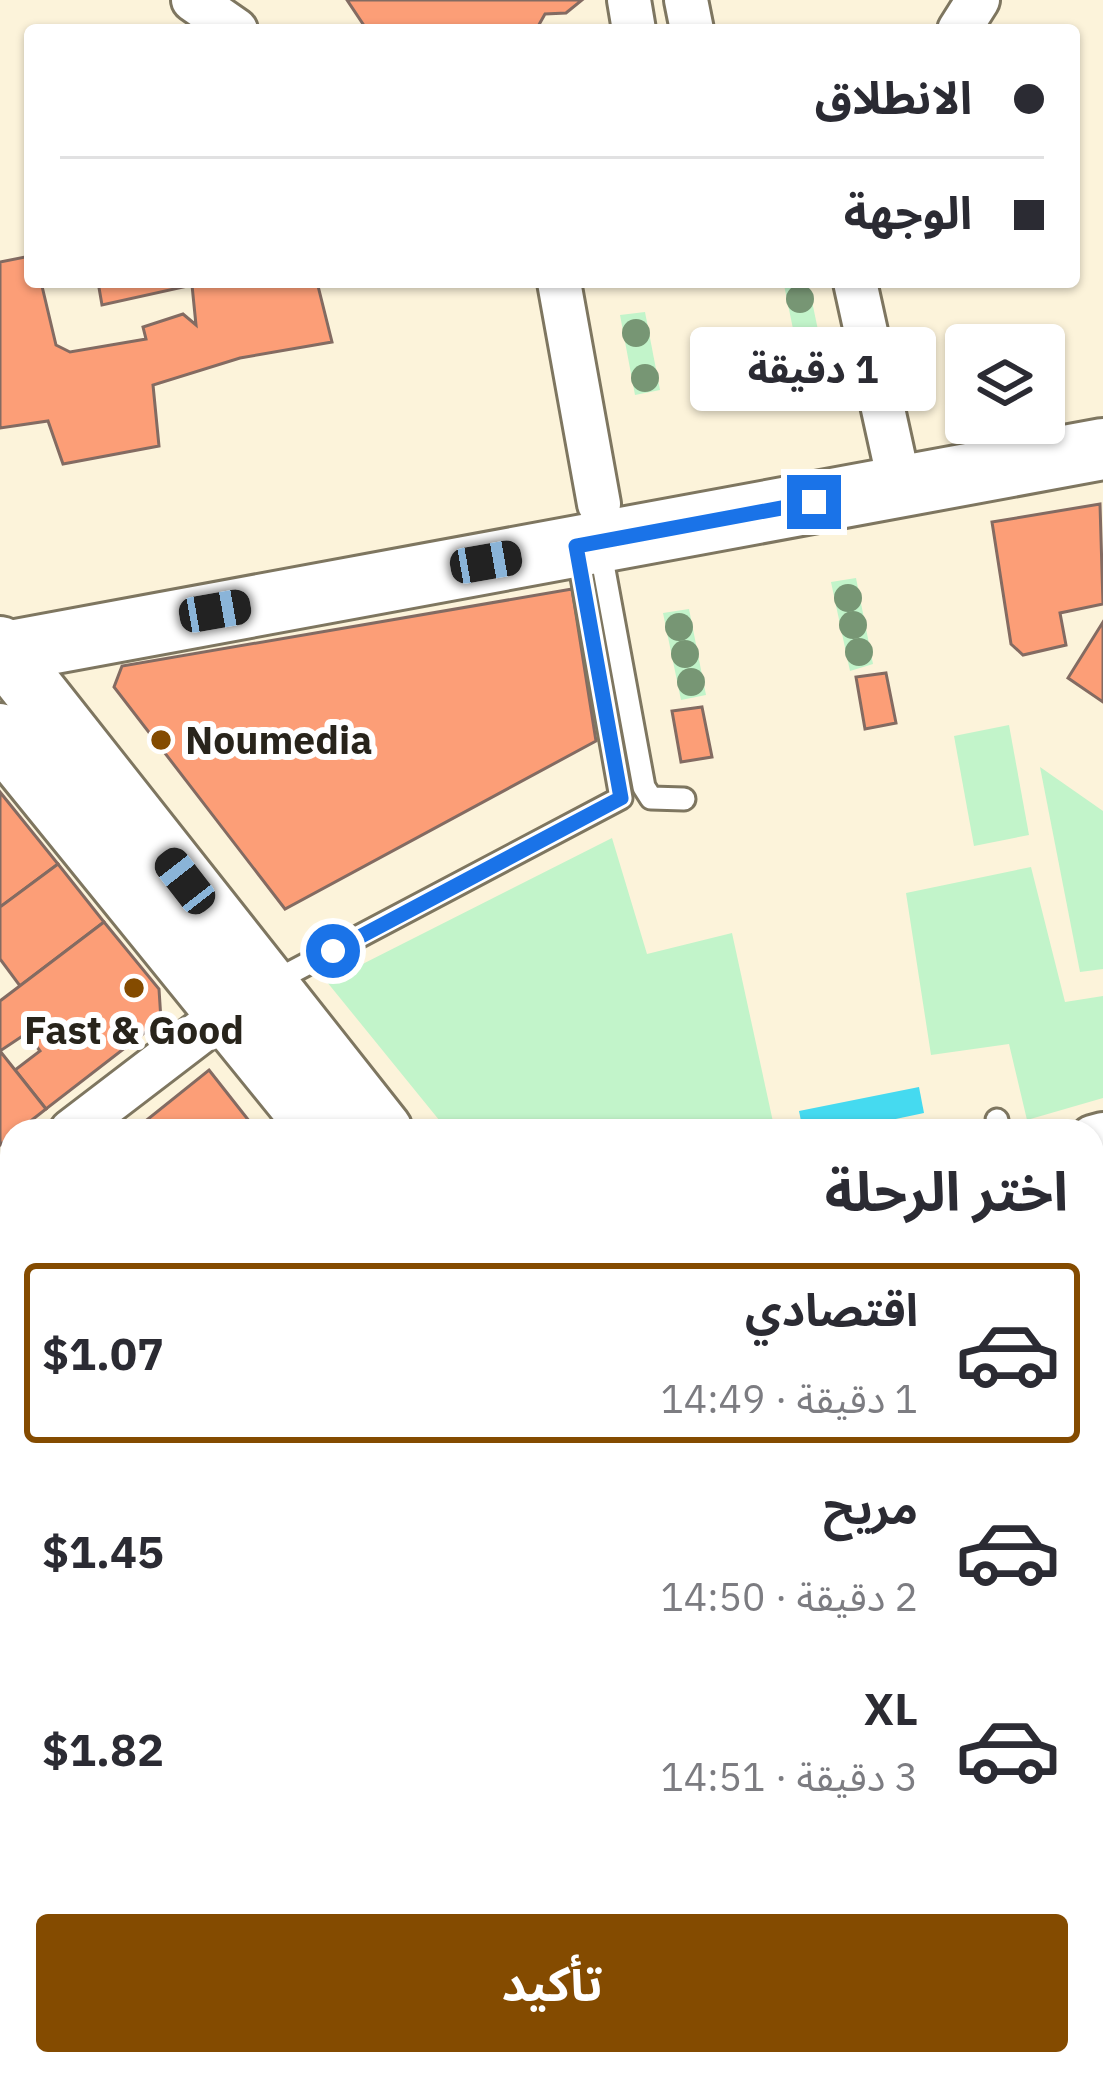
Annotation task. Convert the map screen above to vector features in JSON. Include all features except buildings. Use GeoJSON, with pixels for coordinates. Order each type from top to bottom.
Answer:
{"type":"FeatureCollection","features":[{"type":"Feature","properties":{"kind":"main road"},"geometry":{"type":"LineString","coordinates":[[1065,417],[1103,410]]}},
{"type":"Feature","properties":{"kind":"main road"},"geometry":{"type":"LineString","coordinates":[[896,468],[970,444]]}},
{"type":"Feature","properties":{"kind":"main road"},"geometry":{"type":"LineString","coordinates":[[315,1119],[246,998],[1,642],[896,468],[1103,449]]}},
{"type":"Feature","properties":{"kind":"main road"},"geometry":{"type":"LineString","coordinates":[[0,734],[246,998],[370,1119]]}},
{"type":"Feature","properties":{"kind":"street"},"geometry":{"type":"LineString","coordinates":[[193,0],[227,24]]}},
{"type":"Feature","properties":{"kind":"street"},"geometry":{"type":"LineString","coordinates":[[560,288],[591,530]]}},
{"type":"Feature","properties":{"kind":"street"},"geometry":{"type":"LineString","coordinates":[[856,288],[896,468]]}},
{"type":"Feature","properties":{"kind":"street"},"geometry":{"type":"LineString","coordinates":[[87,1119],[246,998]]}},
{"type":"Feature","properties":{"kind":"lane"},"geometry":{"type":"LineString","coordinates":[[591,530],[644,787],[651,798],[684,799]]}},
{"type":"Feature","properties":{"kind":"lane"},"geometry":{"type":"LineString","coordinates":[[246,998],[621,798],[591,530]]}},
{"type":"Feature","properties":{"kind":"green space"},"geometry":{"type":"Polygon","coordinates":[[[785,288],[809,288],[824,359],[800,363],[785,288]]]}},
{"type":"Feature","properties":{"kind":"green space"},"geometry":{"type":"Polygon","coordinates":[[[645,312],[660,390],[635,395],[620,315],[645,312]]]}},
{"type":"Feature","properties":{"kind":"green space"},"geometry":{"type":"Polygon","coordinates":[[[856,578],[873,664],[850,671],[831,582],[856,578]]]}},
{"type":"Feature","properties":{"kind":"green space"},"geometry":{"type":"Polygon","coordinates":[[[689,609],[706,695],[681,700],[663,613],[689,609]]]}},
{"type":"Feature","properties":{"kind":"green space"},"geometry":{"type":"Polygon","coordinates":[[[1009,725],[1029,835],[974,846],[954,736],[1009,725]]]}},
{"type":"Feature","properties":{"kind":"green space"},"geometry":{"type":"Polygon","coordinates":[[[1040,767],[1103,811],[1103,969],[1080,972],[1040,767]]]}},
{"type":"Feature","properties":{"kind":"green space"},"geometry":{"type":"Polygon","coordinates":[[[612,838],[647,954],[732,933],[772,1119],[438,1119],[327,982],[612,838]]]}},
{"type":"Feature","properties":{"kind":"green space"},"geometry":{"type":"Polygon","coordinates":[[[1031,867],[1065,1002],[1103,996],[1103,1098],[1027,1119],[1009,1044],[931,1055],[906,893],[1031,867]]]}},
{"type":"Feature","properties":{"kind":"water"},"geometry":{"type":"Polygon","coordinates":[[[919,1087],[924,1113],[896,1119],[801,1119],[799,1111],[919,1087]]]}},
{"type":"Feature","properties":{"kind":"place","name":"Noumedia"},"geometry":{"type":"Point","coordinates":[161,740]}},
{"type":"Feature","properties":{"kind":"place","name":"Fast & Good"},"geometry":{"type":"Point","coordinates":[134,988]}},
{"type":"Feature","properties":{"kind":"route"},"geometry":{"type":"LineString","coordinates":[[333,951],[621,798],[576,546],[814,502]]}}]}
